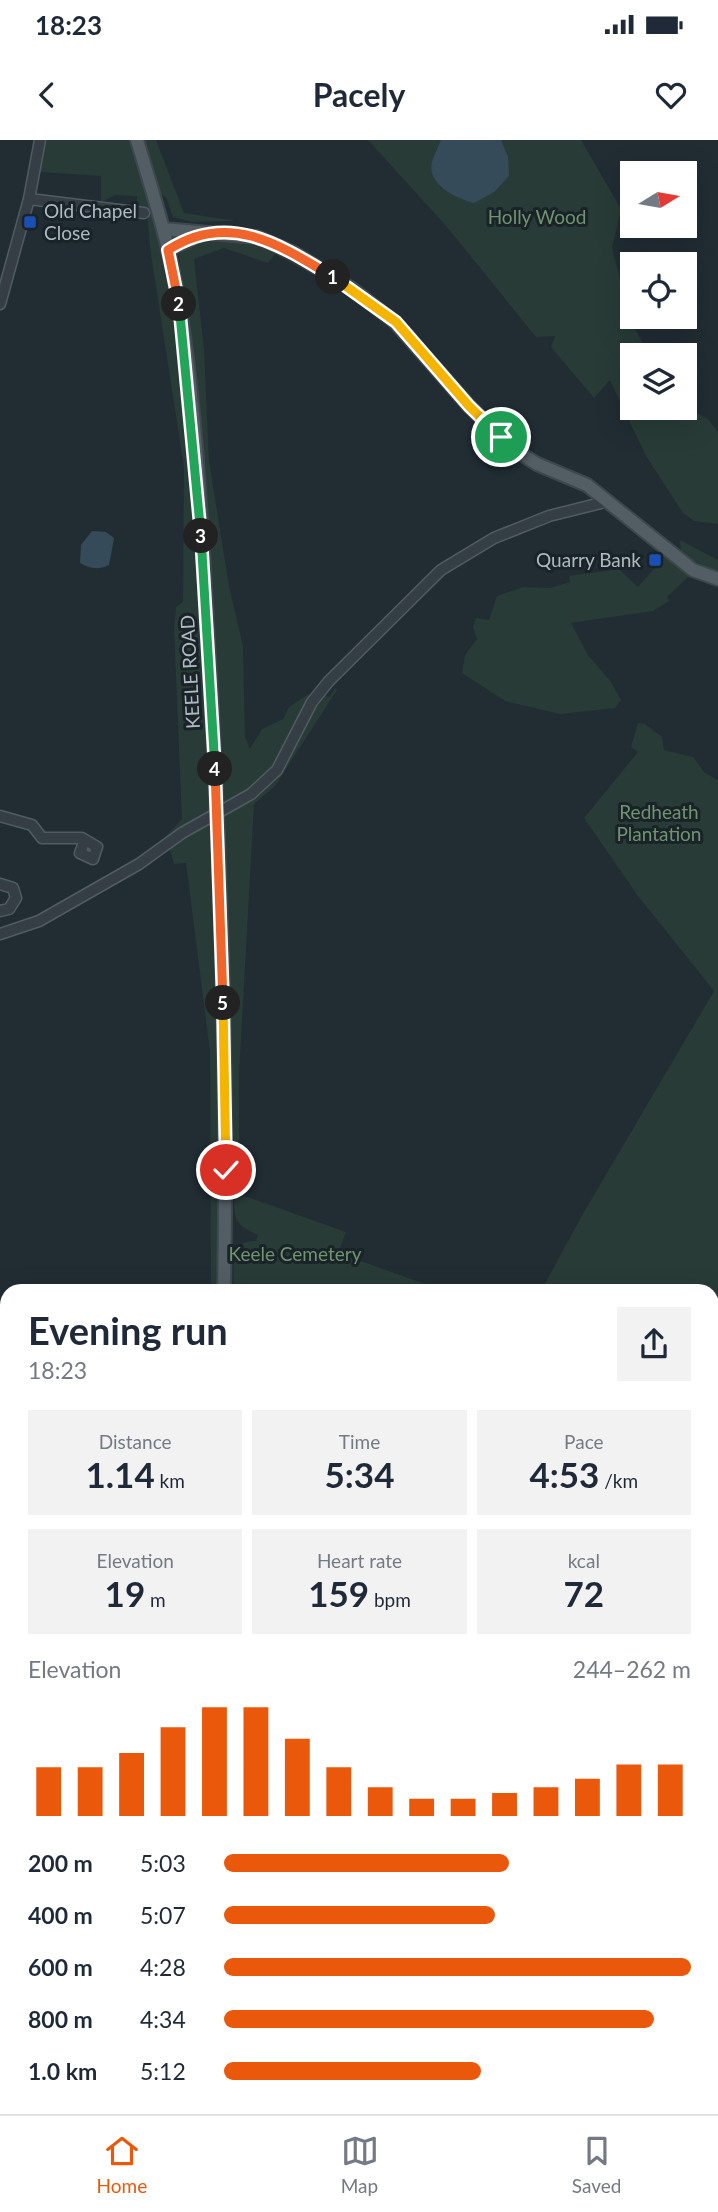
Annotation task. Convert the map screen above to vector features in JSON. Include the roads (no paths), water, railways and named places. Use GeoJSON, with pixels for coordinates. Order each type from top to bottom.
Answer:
{"type":"FeatureCollection","features":[{"type":"Feature","properties":{"kind":"main road","name":"KEELE ROAD"},"geometry":{"type":"LineString","coordinates":[[136,140],[163,229],[177,293],[196,466],[212,703],[224,1033],[224,1284]]}},
{"type":"Feature","properties":{"kind":"main road"},"geometry":{"type":"LineString","coordinates":[[163,229],[257,237],[294,253],[352,289],[411,337],[469,406],[501,437],[537,464],[587,485],[693,570],[718,579]]}},
{"type":"Feature","properties":{"kind":"main road"},"geometry":{"type":"LineString","coordinates":[[168,250],[204,232]]}},
{"type":"Feature","properties":{"kind":"street"},"geometry":{"type":"LineString","coordinates":[[0,304],[29,199],[40,140]]}},
{"type":"Feature","properties":{"kind":"street"},"geometry":{"type":"LineString","coordinates":[[29,199],[117,206],[144,213]]}},
{"type":"Feature","properties":{"kind":"street"},"geometry":{"type":"LineString","coordinates":[[0,934],[39,921],[139,864],[182,833],[251,794],[277,770],[312,702],[328,681],[441,570],[494,538],[549,516],[610,501]]}},
{"type":"Feature","properties":{"kind":"street"},"geometry":{"type":"LineString","coordinates":[[0,816],[32,825],[43,838],[85,840]]}},
{"type":"Feature","properties":{"kind":"street"},"geometry":{"type":"LineString","coordinates":[[0,884],[3,882],[13,888],[16,898],[9,909],[0,911]]}},
{"type":"Feature","properties":{"kind":"water"},"geometry":{"type":"Polygon","coordinates":[[[441,140],[501,140],[508,157],[509,176],[494,192],[474,203],[459,198],[438,184],[431,170],[441,140]]]}},
{"type":"Feature","properties":{"kind":"water"},"geometry":{"type":"Polygon","coordinates":[[[92,531],[106,532],[114,538],[109,565],[101,568],[80,563],[81,545],[92,531]]]}},
{"type":"Feature","properties":{"kind":"place","name":"Old Chapel Close"},"geometry":{"type":"Point","coordinates":[30,222]}},
{"type":"Feature","properties":{"kind":"place","name":"Quarry Bank"},"geometry":{"type":"Point","coordinates":[655,560]}},
{"type":"Feature","properties":{"kind":"park label","name":"Holly Wood"},"geometry":{"type":"Point","coordinates":[537,217]}},
{"type":"Feature","properties":{"kind":"park label","name":"Redheath Plantation"},"geometry":{"type":"Point","coordinates":[659,823]}},
{"type":"Feature","properties":{"kind":"park label","name":"Keele Cemetery"},"geometry":{"type":"Point","coordinates":[295,1254]}}]}
